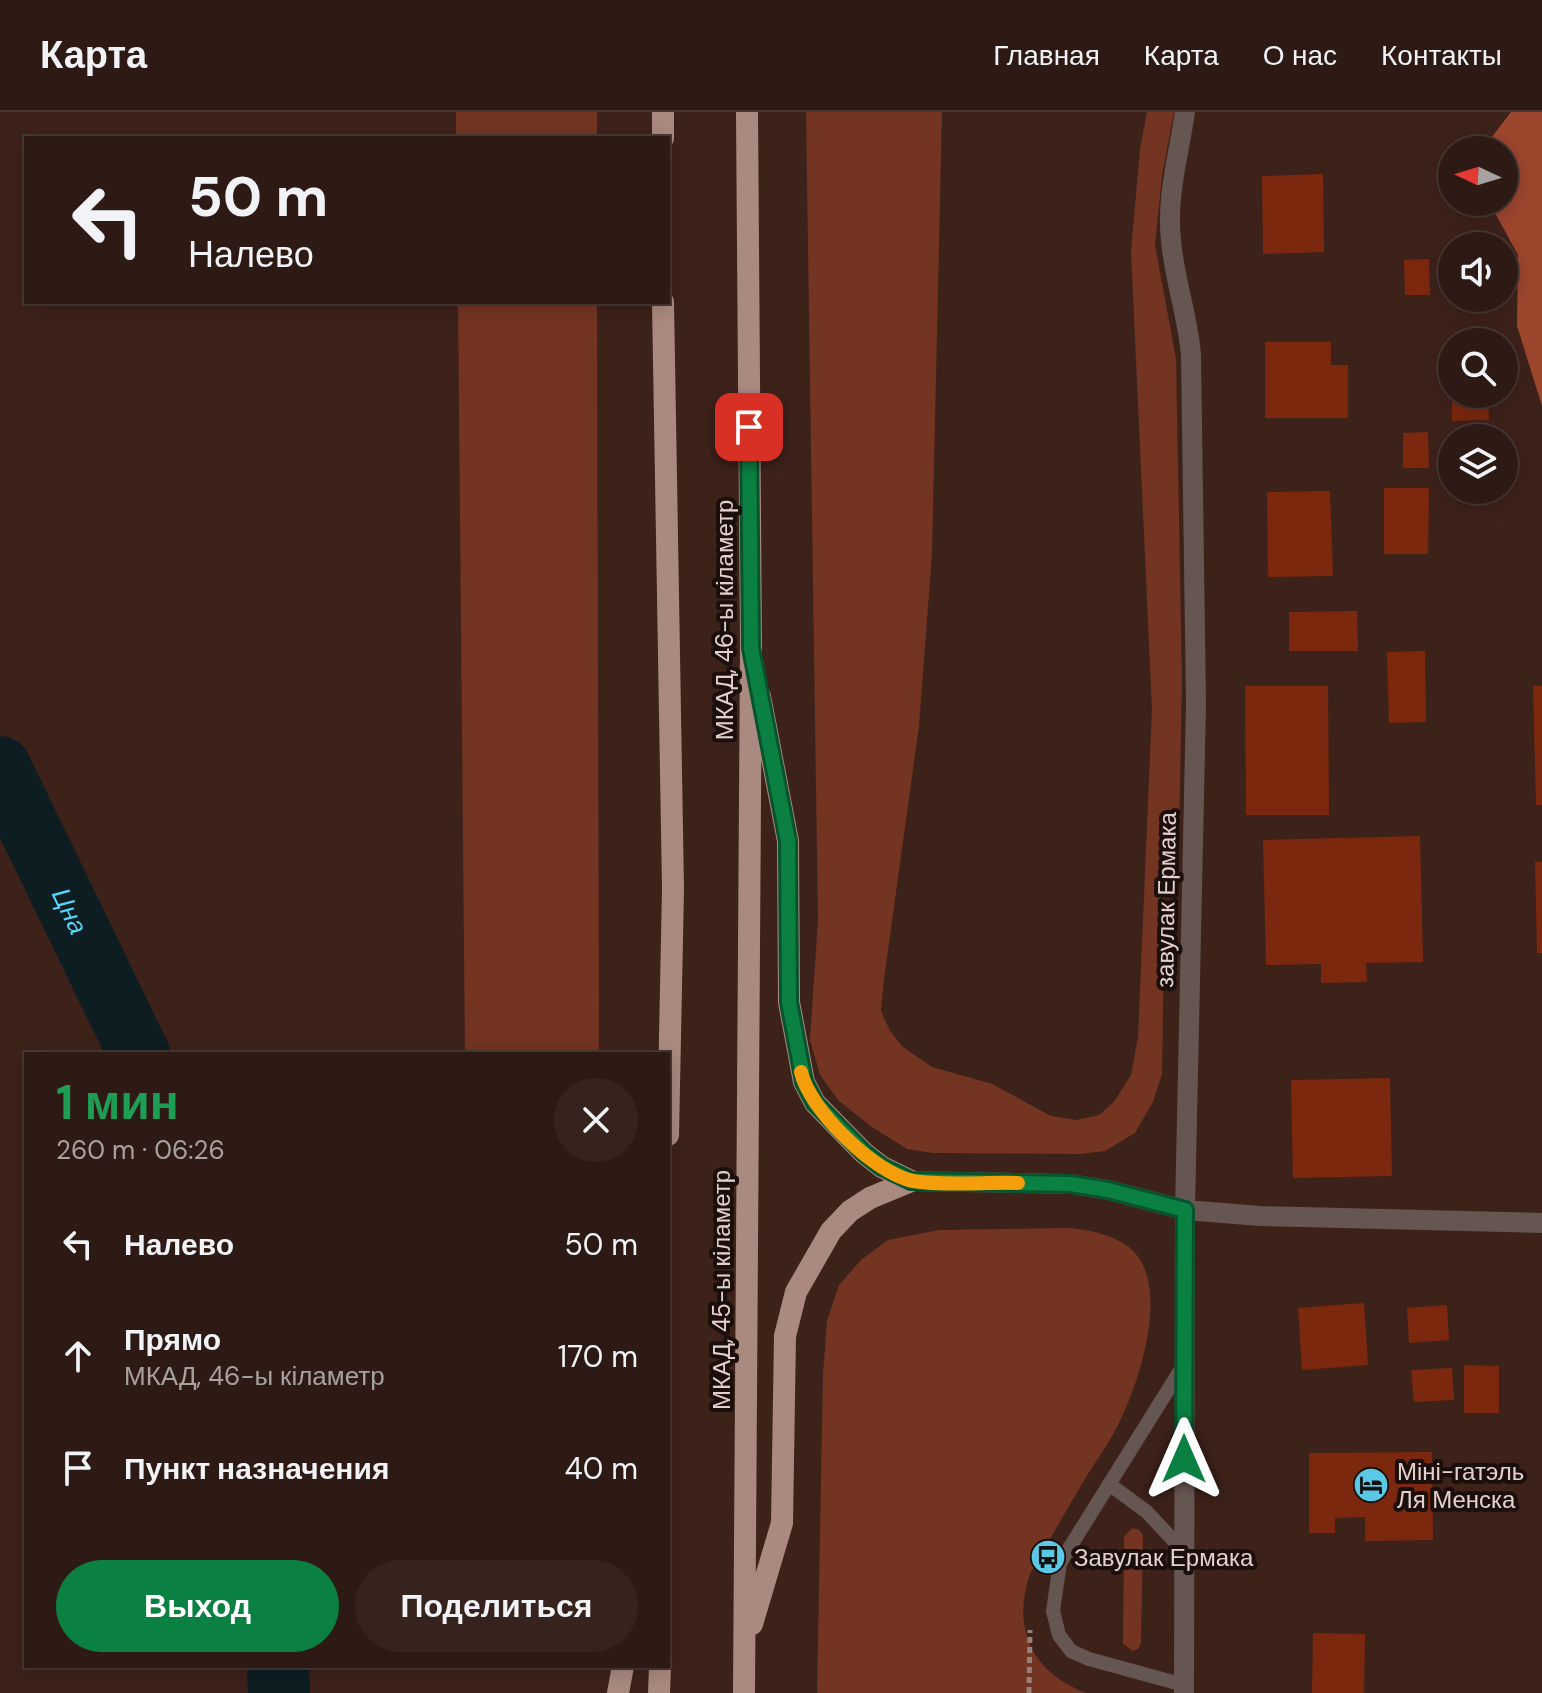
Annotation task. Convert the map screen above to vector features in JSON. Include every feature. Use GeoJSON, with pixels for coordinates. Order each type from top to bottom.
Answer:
{"type":"FeatureCollection","features":[{"type":"Feature","properties":{"kind":"highway"},"geometry":{"type":"LineString","coordinates":[[663,112],[663,136]]}},
{"type":"Feature","properties":{"kind":"highway","name":"МКАД, 46-ы кіламетр"},"geometry":{"type":"LineString","coordinates":[[747,112],[751,648],[749,888]]}},
{"type":"Feature","properties":{"kind":"highway"},"geometry":{"type":"LineString","coordinates":[[663,304],[673,889],[670,1052]]}},
{"type":"Feature","properties":{"kind":"highway"},"geometry":{"type":"LineString","coordinates":[[751,648],[788,841],[789,1002],[804,1082],[815,1103],[855,1145],[882,1167],[911,1181]]}},
{"type":"Feature","properties":{"kind":"highway","name":"МКАД, 45-ы кіламетр"},"geometry":{"type":"LineString","coordinates":[[744,1693],[749,888]]}},
{"type":"Feature","properties":{"kind":"highway"},"geometry":{"type":"LineString","coordinates":[[745,1648],[782,1523],[785,1336],[796,1292],[831,1231],[850,1211],[870,1198],[911,1181]]}},
{"type":"Feature","properties":{"kind":"highway"},"geometry":{"type":"LineString","coordinates":[[618,1693],[623,1668]]}},
{"type":"Feature","properties":{"kind":"highway"},"geometry":{"type":"LineString","coordinates":[[659,1693],[660,1668]]}},
{"type":"Feature","properties":{"kind":"street","name":"завулак Ермака"},"geometry":{"type":"LineString","coordinates":[[1184,1689],[1185,1210],[1196,704],[1188,325],[1174,271],[1170,205],[1185,112]]}},
{"type":"Feature","properties":{"kind":"street"},"geometry":{"type":"LineString","coordinates":[[911,1181],[1071,1184],[1185,1210],[1260,1216],[1542,1223]]}},
{"type":"Feature","properties":{"kind":"lane"},"geometry":{"type":"LineString","coordinates":[[1184,1365],[1060,1563],[1053,1611],[1059,1635],[1071,1651],[1184,1689]]}},
{"type":"Feature","properties":{"kind":"lane"},"geometry":{"type":"LineString","coordinates":[[1109,1484],[1147,1512],[1185,1553]]}},
{"type":"Feature","properties":{"kind":"path"},"geometry":{"type":"LineString","coordinates":[[1029,1693],[1030,1617]]}},
{"type":"Feature","properties":{"kind":"shaded area"},"geometry":{"type":"Polygon","coordinates":[[[456,112],[597,112],[597,136],[456,136],[456,112]]]}},
{"type":"Feature","properties":{"kind":"shaded area"},"geometry":{"type":"Polygon","coordinates":[[[806,112],[942,112],[932,553],[919,726],[881,1011],[890,1031],[903,1047],[932,1067],[992,1084],[1051,1116],[1076,1120],[1099,1115],[1114,1102],[1131,1075],[1138,1037],[1152,709],[1131,251],[1140,149],[1147,112],[1174,112],[1162,176],[1155,245],[1176,359],[1182,680],[1179,841],[1165,874],[1162,1074],[1153,1102],[1135,1133],[1105,1151],[1080,1154],[933,1153],[907,1149],[839,1101],[820,1075],[810,1040],[818,920],[806,112]]]}},
{"type":"Feature","properties":{"kind":"shaded area"},"geometry":{"type":"Polygon","coordinates":[[[1511,112],[1542,112],[1542,406],[1517,326],[1518,232],[1505,232],[1497,216],[1518,216],[1518,136],[1493,136],[1511,112]]]}},
{"type":"Feature","properties":{"kind":"shaded area"},"geometry":{"type":"Polygon","coordinates":[[[458,304],[597,304],[599,1052],[465,1052],[458,304]]]}},
{"type":"Feature","properties":{"kind":"shaded area"},"geometry":{"type":"Polygon","coordinates":[[[1068,1228],[1105,1235],[1126,1245],[1141,1261],[1148,1281],[1150,1306],[1142,1360],[1126,1408],[1030,1574],[1025,1594],[1025,1631],[1031,1647],[1052,1674],[1086,1693],[817,1693],[823,1375],[827,1321],[839,1285],[861,1260],[888,1240],[939,1230],[1068,1228]]]}},
{"type":"Feature","properties":{"kind":"shaded area"},"geometry":{"type":"Polygon","coordinates":[[[1132,1528],[1143,1535],[1141,1643],[1133,1651],[1123,1644],[1124,1537],[1132,1528]]]}},
{"type":"Feature","properties":{"kind":"building"},"geometry":{"type":"Polygon","coordinates":[[[1323,174],[1324,252],[1263,254],[1262,176],[1323,174]]]}},
{"type":"Feature","properties":{"kind":"building"},"geometry":{"type":"Polygon","coordinates":[[[1429,259],[1430,295],[1405,295],[1404,260],[1429,259]]]}},
{"type":"Feature","properties":{"kind":"building"},"geometry":{"type":"Polygon","coordinates":[[[1265,342],[1331,342],[1331,365],[1348,365],[1348,418],[1265,418],[1265,342]]]}},
{"type":"Feature","properties":{"kind":"building"},"geometry":{"type":"Polygon","coordinates":[[[1452,408],[1489,408],[1489,420],[1452,421],[1452,408]]]}},
{"type":"Feature","properties":{"kind":"building"},"geometry":{"type":"Polygon","coordinates":[[[1428,432],[1429,468],[1403,468],[1403,433],[1428,432]]]}},
{"type":"Feature","properties":{"kind":"building"},"geometry":{"type":"Polygon","coordinates":[[[1384,488],[1429,488],[1428,554],[1384,554],[1384,488]]]}},
{"type":"Feature","properties":{"kind":"building"},"geometry":{"type":"Polygon","coordinates":[[[1330,491],[1333,576],[1268,577],[1267,492],[1330,491]]]}},
{"type":"Feature","properties":{"kind":"building"},"geometry":{"type":"Polygon","coordinates":[[[1357,611],[1358,651],[1289,651],[1289,612],[1357,611]]]}},
{"type":"Feature","properties":{"kind":"building"},"geometry":{"type":"Polygon","coordinates":[[[1425,651],[1426,722],[1389,723],[1387,652],[1425,651]]]}},
{"type":"Feature","properties":{"kind":"building"},"geometry":{"type":"Polygon","coordinates":[[[1245,686],[1328,686],[1329,815],[1246,815],[1245,686]]]}},
{"type":"Feature","properties":{"kind":"building"},"geometry":{"type":"Polygon","coordinates":[[[1533,686],[1542,686],[1542,805],[1536,805],[1533,686]]]}},
{"type":"Feature","properties":{"kind":"building"},"geometry":{"type":"Polygon","coordinates":[[[1420,836],[1423,962],[1366,963],[1367,982],[1321,983],[1321,964],[1266,965],[1263,840],[1420,836]]]}},
{"type":"Feature","properties":{"kind":"building"},"geometry":{"type":"Polygon","coordinates":[[[1535,862],[1542,862],[1542,953],[1537,953],[1535,862]]]}},
{"type":"Feature","properties":{"kind":"building"},"geometry":{"type":"Polygon","coordinates":[[[1390,1078],[1392,1176],[1293,1178],[1291,1080],[1390,1078]]]}},
{"type":"Feature","properties":{"kind":"building"},"geometry":{"type":"Polygon","coordinates":[[[1364,1303],[1368,1365],[1302,1370],[1298,1308],[1364,1303]]]}},
{"type":"Feature","properties":{"kind":"building"},"geometry":{"type":"Polygon","coordinates":[[[1447,1305],[1449,1340],[1409,1343],[1407,1308],[1447,1305]]]}},
{"type":"Feature","properties":{"kind":"building"},"geometry":{"type":"Polygon","coordinates":[[[1464,1365],[1499,1366],[1499,1413],[1464,1413],[1464,1365]]]}},
{"type":"Feature","properties":{"kind":"building"},"geometry":{"type":"Polygon","coordinates":[[[1452,1368],[1454,1400],[1414,1402],[1411,1370],[1452,1368]]]}},
{"type":"Feature","properties":{"kind":"building","name":"Міні-гатэль Ля Менска"},"geometry":{"type":"Polygon","coordinates":[[[1432,1452],[1433,1540],[1365,1541],[1365,1517],[1335,1518],[1335,1533],[1309,1533],[1309,1453],[1432,1452]]]}},
{"type":"Feature","properties":{"kind":"building"},"geometry":{"type":"Polygon","coordinates":[[[1313,1633],[1365,1634],[1364,1693],[1312,1693],[1313,1633]]]}},
{"type":"Feature","properties":{"kind":"waterway","name":"Цна"},"geometry":{"type":"LineString","coordinates":[[0,767],[138,1052]]}},
{"type":"Feature","properties":{"kind":"waterway","name":"Цна"},"geometry":{"type":"LineString","coordinates":[[278,1668],[279,1693]]}},
{"type":"Feature","properties":{"kind":"slow traffic"},"geometry":{"type":"LineString","coordinates":[[801,1072],[815,1103],[833,1124],[882,1167],[911,1181],[1018,1183]]}},
{"type":"Feature","properties":{"kind":"place","name":"Міні-гатэль Ля Менска"},"geometry":{"type":"Point","coordinates":[1371,1485]}},
{"type":"Feature","properties":{"kind":"place","name":"Завулак Ермака"},"geometry":{"type":"Point","coordinates":[1048,1557]}},
{"type":"Feature","properties":{"kind":"route"},"geometry":{"type":"LineString","coordinates":[[749,427],[751,648],[788,841],[789,1002],[804,1082],[815,1103],[864,1153],[882,1167],[911,1181],[1071,1184],[1185,1210],[1184,1459]]}}]}
